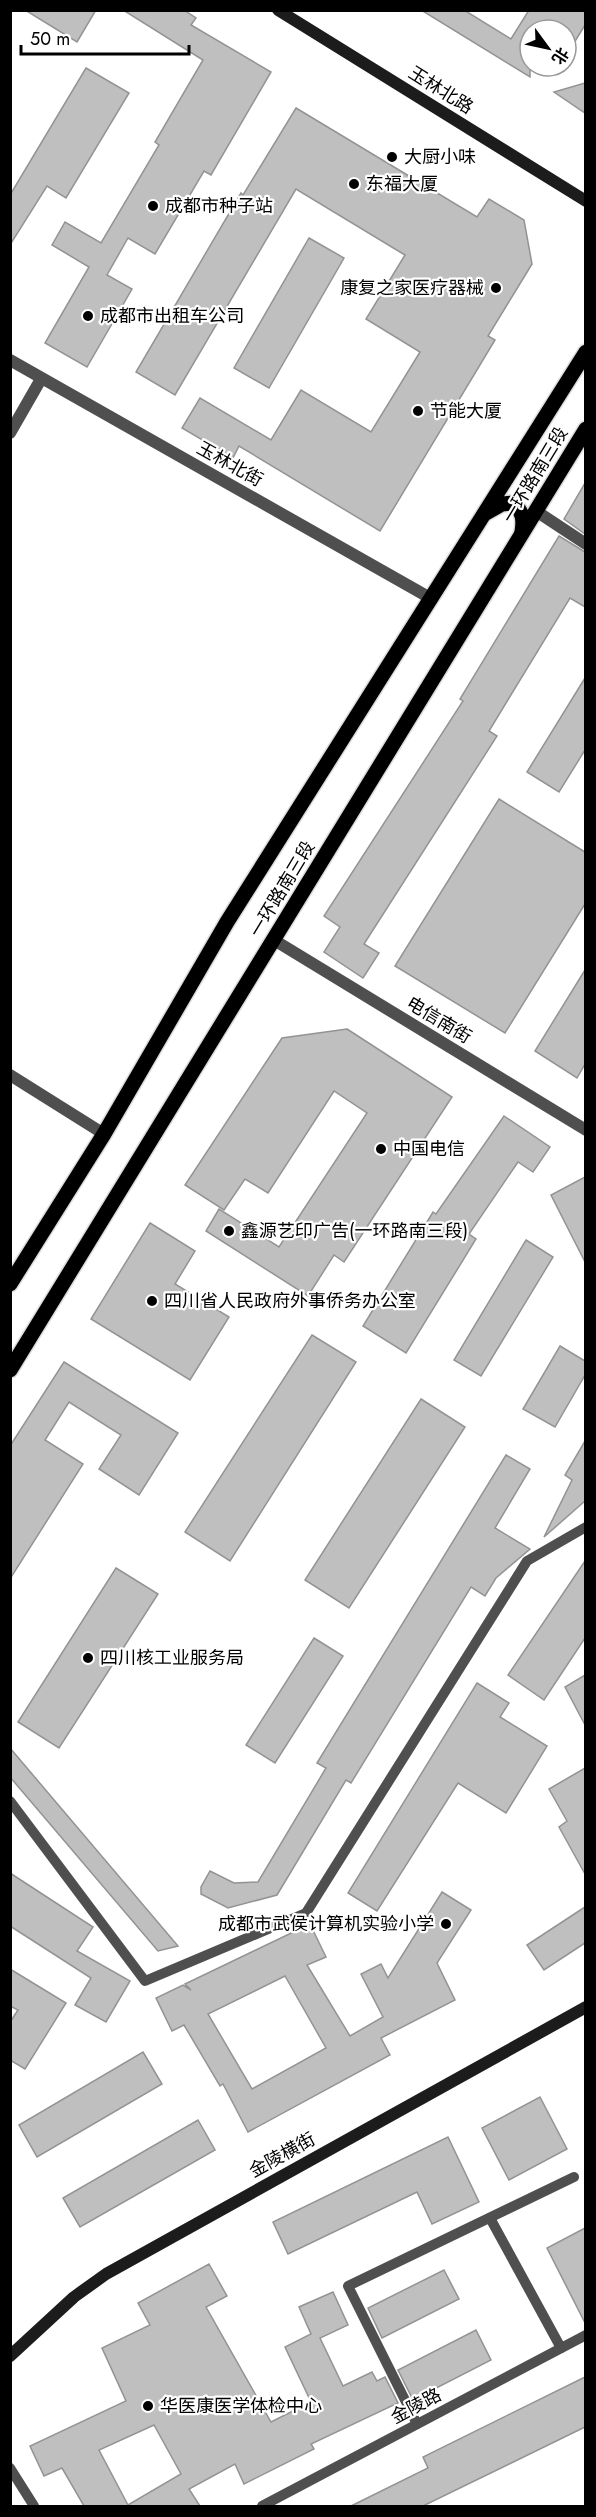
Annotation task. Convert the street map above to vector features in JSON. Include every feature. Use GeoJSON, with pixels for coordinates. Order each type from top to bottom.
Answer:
{"type":"FeatureCollection","features":[{"type":"Feature","properties":{"kind":"main road","name":"一环路南三段"},"geometry":{"type":"LineString","coordinates":[[10,1284],[104,1134],[227,922],[432,599],[585,352]]}},
{"type":"Feature","properties":{"kind":"main road","name":"一环路南三段"},"geometry":{"type":"LineString","coordinates":[[10,1370],[585,429]]}},
{"type":"Feature","properties":{"kind":"main road"},"geometry":{"type":"LineString","coordinates":[[486,513],[502,504],[514,503],[521,511],[524,521],[521,535]]}},
{"type":"Feature","properties":{"kind":"street","name":"玉林北路"},"geometry":{"type":"LineString","coordinates":[[278,10],[585,201]]}},
{"type":"Feature","properties":{"kind":"street","name":"玉林北街"},"geometry":{"type":"LineString","coordinates":[[10,360],[432,599]]}},
{"type":"Feature","properties":{"kind":"street"},"geometry":{"type":"LineString","coordinates":[[10,433],[41,379]]}},
{"type":"Feature","properties":{"kind":"street"},"geometry":{"type":"LineString","coordinates":[[536,511],[585,544]]}},
{"type":"Feature","properties":{"kind":"street","name":"电信南街"},"geometry":{"type":"LineString","coordinates":[[273,940],[585,1130]]}},
{"type":"Feature","properties":{"kind":"street"},"geometry":{"type":"LineString","coordinates":[[10,1075],[104,1134]]}},
{"type":"Feature","properties":{"kind":"street","name":"金陵横街"},"geometry":{"type":"LineString","coordinates":[[10,2356],[74,2297],[106,2274],[585,2007]]}},
{"type":"Feature","properties":{"kind":"lane"},"geometry":{"type":"LineString","coordinates":[[10,1801],[145,1981],[306,1913],[527,1561],[585,1527]]}},
{"type":"Feature","properties":{"kind":"lane"},"geometry":{"type":"LineString","coordinates":[[417,2424],[348,2286],[574,2177]]}},
{"type":"Feature","properties":{"kind":"lane"},"geometry":{"type":"LineString","coordinates":[[490,2218],[561,2348]]}},
{"type":"Feature","properties":{"kind":"lane","name":"金陵路"},"geometry":{"type":"LineString","coordinates":[[262,2506],[585,2335]]}},
{"type":"Feature","properties":{"kind":"lane"},"geometry":{"type":"LineString","coordinates":[[10,2468],[34,2506]]}},
{"type":"Feature","properties":{"kind":"building"},"geometry":{"type":"Polygon","coordinates":[[[25,10],[96,10],[77,42],[25,10]]]}},
{"type":"Feature","properties":{"kind":"building"},"geometry":{"type":"Polygon","coordinates":[[[123,10],[184,10],[196,18],[191,25],[271,72],[211,175],[204,171],[155,254],[128,238],[107,275],[132,289],[87,367],[45,343],[89,267],[52,245],[65,222],[101,243],[159,145],[155,142],[203,60],[123,10]]]}},
{"type":"Feature","properties":{"kind":"building"},"geometry":{"type":"Polygon","coordinates":[[[421,10],[464,10],[511,39],[518,28],[518,70],[421,10]]]}},
{"type":"Feature","properties":{"kind":"building"},"geometry":{"type":"Polygon","coordinates":[[[529,10],[585,10],[585,25],[578,36],[578,18],[524,18],[529,10]]]}},
{"type":"Feature","properties":{"kind":"building"},"geometry":{"type":"Polygon","coordinates":[[[86,68],[129,93],[66,198],[47,186],[10,245],[10,195],[86,68]]]}},
{"type":"Feature","properties":{"kind":"building"},"geometry":{"type":"Polygon","coordinates":[[[585,83],[585,113],[554,92],[585,83]]]}},
{"type":"Feature","properties":{"kind":"building"},"geometry":{"type":"Polygon","coordinates":[[[296,108],[477,217],[489,199],[524,220],[532,264],[488,336],[495,340],[380,531],[239,446],[233,458],[182,428],[200,398],[271,440],[301,390],[371,432],[420,352],[366,319],[405,255],[296,189],[175,395],[136,372],[241,193],[243,195],[296,108]]]}},
{"type":"Feature","properties":{"kind":"building"},"geometry":{"type":"Polygon","coordinates":[[[309,238],[344,258],[269,388],[234,368],[309,238]]]}},
{"type":"Feature","properties":{"kind":"building"},"geometry":{"type":"Polygon","coordinates":[[[585,483],[585,534],[564,519],[585,483]]]}},
{"type":"Feature","properties":{"kind":"building"},"geometry":{"type":"Polygon","coordinates":[[[559,536],[585,552],[585,607],[570,598],[489,731],[497,736],[364,944],[379,953],[363,978],[324,952],[340,927],[324,916],[463,701],[460,699],[559,536]]]}},
{"type":"Feature","properties":{"kind":"building"},"geometry":{"type":"Polygon","coordinates":[[[585,678],[585,750],[559,792],[527,772],[585,678]]]}},
{"type":"Feature","properties":{"kind":"building"},"geometry":{"type":"Polygon","coordinates":[[[499,799],[585,852],[585,904],[505,1033],[395,966],[499,799]]]}},
{"type":"Feature","properties":{"kind":"building"},"geometry":{"type":"Polygon","coordinates":[[[585,970],[585,1064],[577,1078],[535,1051],[585,970]]]}},
{"type":"Feature","properties":{"kind":"building","name":"中国电信"},"geometry":{"type":"Polygon","coordinates":[[[347,1029],[452,1097],[344,1262],[334,1255],[308,1296],[206,1231],[219,1209],[279,1247],[367,1113],[334,1091],[268,1193],[245,1179],[224,1210],[185,1185],[282,1038],[347,1029]]]}},
{"type":"Feature","properties":{"kind":"building"},"geometry":{"type":"Polygon","coordinates":[[[504,1116],[550,1147],[533,1172],[518,1162],[469,1234],[476,1239],[406,1353],[363,1326],[433,1212],[436,1214],[504,1116]]]}},
{"type":"Feature","properties":{"kind":"building"},"geometry":{"type":"Polygon","coordinates":[[[585,1177],[585,1262],[551,1195],[585,1177]]]}},
{"type":"Feature","properties":{"kind":"building","name":"四川省人民政府外事侨务办公室"},"geometry":{"type":"Polygon","coordinates":[[[150,1223],[195,1251],[175,1284],[229,1317],[190,1380],[91,1319],[150,1223]]]}},
{"type":"Feature","properties":{"kind":"building"},"geometry":{"type":"Polygon","coordinates":[[[526,1240],[553,1257],[481,1376],[454,1360],[526,1240]]]}},
{"type":"Feature","properties":{"kind":"building"},"geometry":{"type":"Polygon","coordinates":[[[312,1335],[356,1362],[230,1561],[185,1532],[312,1335]]]}},
{"type":"Feature","properties":{"kind":"building"},"geometry":{"type":"Polygon","coordinates":[[[560,1346],[585,1361],[585,1375],[555,1427],[523,1409],[560,1346]]]}},
{"type":"Feature","properties":{"kind":"building"},"geometry":{"type":"Polygon","coordinates":[[[64,1362],[178,1433],[139,1495],[99,1469],[121,1435],[69,1402],[45,1440],[83,1464],[10,1579],[10,1446],[64,1362]]]}},
{"type":"Feature","properties":{"kind":"building"},"geometry":{"type":"Polygon","coordinates":[[[421,1399],[465,1427],[349,1608],[305,1580],[421,1399]]]}},
{"type":"Feature","properties":{"kind":"building"},"geometry":{"type":"Polygon","coordinates":[[[585,1441],[585,1501],[544,1537],[572,1480],[565,1475],[585,1441]]]}},
{"type":"Feature","properties":{"kind":"building"},"geometry":{"type":"Polygon","coordinates":[[[506,1455],[530,1469],[495,1528],[530,1549],[496,1578],[485,1596],[471,1587],[351,1783],[346,1780],[277,1895],[228,1908],[201,1894],[201,1887],[210,1871],[234,1883],[258,1882],[326,1768],[317,1763],[506,1455]]]}},
{"type":"Feature","properties":{"kind":"building"},"geometry":{"type":"Polygon","coordinates":[[[585,1561],[585,1638],[544,1700],[508,1675],[585,1561]]]}},
{"type":"Feature","properties":{"kind":"building","name":"四川核工业服务局"},"geometry":{"type":"Polygon","coordinates":[[[116,1568],[158,1594],[59,1748],[18,1722],[116,1568]]]}},
{"type":"Feature","properties":{"kind":"building"},"geometry":{"type":"Polygon","coordinates":[[[314,1638],[343,1656],[275,1763],[246,1745],[314,1638]]]}},
{"type":"Feature","properties":{"kind":"building"},"geometry":{"type":"Polygon","coordinates":[[[585,1675],[585,1725],[565,1687],[585,1675]]]}},
{"type":"Feature","properties":{"kind":"building"},"geometry":{"type":"Polygon","coordinates":[[[477,1683],[509,1703],[500,1717],[547,1746],[506,1813],[458,1783],[377,1911],[348,1893],[477,1683]]]}},
{"type":"Feature","properties":{"kind":"building"},"geometry":{"type":"Polygon","coordinates":[[[10,1748],[178,1946],[158,1951],[10,1777],[10,1748]]]}},
{"type":"Feature","properties":{"kind":"building"},"geometry":{"type":"Polygon","coordinates":[[[585,1768],[585,1874],[559,1827],[567,1821],[549,1789],[585,1768]]]}},
{"type":"Feature","properties":{"kind":"building"},"geometry":{"type":"Polygon","coordinates":[[[10,1873],[93,1927],[77,1951],[130,1981],[106,2022],[75,2005],[91,1978],[10,1926],[10,1873]]]}},
{"type":"Feature","properties":{"kind":"building"},"geometry":{"type":"Polygon","coordinates":[[[442,1892],[471,1910],[437,1963],[455,2000],[381,2038],[390,2055],[248,2132],[223,2084],[220,2086],[184,2025],[172,2031],[156,1998],[183,1985],[191,1990],[185,1984],[310,1924],[326,1957],[307,1965],[350,2036],[383,2017],[361,1974],[381,1964],[388,1978],[442,1892]],[[285,1976],[208,2014],[252,2089],[326,2048],[285,1976]]]}},
{"type":"Feature","properties":{"kind":"building"},"geometry":{"type":"Polygon","coordinates":[[[585,1907],[585,1943],[544,1970],[527,1945],[585,1907]]]}},
{"type":"Feature","properties":{"kind":"building"},"geometry":{"type":"Polygon","coordinates":[[[10,1969],[66,2003],[25,2069],[10,2060],[10,2022],[18,2010],[10,2006],[10,1969]]]}},
{"type":"Feature","properties":{"kind":"building"},"geometry":{"type":"Polygon","coordinates":[[[143,2052],[162,2084],[37,2157],[19,2125],[143,2052]]]}},
{"type":"Feature","properties":{"kind":"building"},"geometry":{"type":"Polygon","coordinates":[[[540,2097],[567,2149],[509,2180],[482,2128],[540,2097]]]}},
{"type":"Feature","properties":{"kind":"building"},"geometry":{"type":"Polygon","coordinates":[[[198,2120],[215,2150],[80,2227],[63,2198],[198,2120]]]}},
{"type":"Feature","properties":{"kind":"building"},"geometry":{"type":"Polygon","coordinates":[[[448,2137],[479,2202],[432,2224],[417,2192],[288,2254],[273,2222],[448,2137]]]}},
{"type":"Feature","properties":{"kind":"building"},"geometry":{"type":"Polygon","coordinates":[[[585,2228],[585,2323],[547,2248],[585,2228]]]}},
{"type":"Feature","properties":{"kind":"building"},"geometry":{"type":"Polygon","coordinates":[[[209,2264],[227,2296],[206,2307],[271,2422],[311,2402],[285,2347],[311,2334],[299,2307],[333,2292],[348,2325],[320,2338],[343,2386],[372,2372],[377,2381],[385,2377],[398,2403],[311,2444],[314,2449],[244,2484],[235,2464],[189,2489],[200,2506],[84,2506],[62,2468],[44,2476],[30,2446],[126,2401],[102,2348],[150,2325],[138,2303],[209,2264]],[[154,2425],[99,2450],[128,2505],[181,2474],[154,2425]]]}},
{"type":"Feature","properties":{"kind":"building"},"geometry":{"type":"Polygon","coordinates":[[[444,2270],[459,2299],[382,2338],[368,2308],[444,2270]]]}},
{"type":"Feature","properties":{"kind":"building"},"geometry":{"type":"Polygon","coordinates":[[[476,2330],[491,2360],[413,2400],[398,2370],[476,2330]]]}},
{"type":"Feature","properties":{"kind":"building"},"geometry":{"type":"Polygon","coordinates":[[[585,2377],[585,2427],[423,2506],[351,2506],[428,2468],[423,2457],[585,2377]]]}},
{"type":"Feature","properties":{"kind":"place","name":"大厨小味"},"geometry":{"type":"Point","coordinates":[392,157]}},
{"type":"Feature","properties":{"kind":"place","name":"东福大厦"},"geometry":{"type":"Point","coordinates":[354,184]}},
{"type":"Feature","properties":{"kind":"place","name":"成都市种子站"},"geometry":{"type":"Point","coordinates":[153,206]}},
{"type":"Feature","properties":{"kind":"place","name":"康复之家医疗器械"},"geometry":{"type":"Point","coordinates":[496,288]}},
{"type":"Feature","properties":{"kind":"place","name":"成都市出租车公司"},"geometry":{"type":"Point","coordinates":[88,316]}},
{"type":"Feature","properties":{"kind":"place","name":"节能大厦"},"geometry":{"type":"Point","coordinates":[418,411]}},
{"type":"Feature","properties":{"kind":"place","name":"中国电信"},"geometry":{"type":"Point","coordinates":[381,1149]}},
{"type":"Feature","properties":{"kind":"place","name":"鑫源艺印广告(一环路南三段)"},"geometry":{"type":"Point","coordinates":[229,1231]}},
{"type":"Feature","properties":{"kind":"place","name":"四川省人民政府外事侨务办公室"},"geometry":{"type":"Point","coordinates":[152,1301]}},
{"type":"Feature","properties":{"kind":"place","name":"四川核工业服务局"},"geometry":{"type":"Point","coordinates":[88,1658]}},
{"type":"Feature","properties":{"kind":"place","name":"成都市武侯计算机实验小学"},"geometry":{"type":"Point","coordinates":[446,1924]}},
{"type":"Feature","properties":{"kind":"place","name":"华医康医学体检中心"},"geometry":{"type":"Point","coordinates":[148,2406]}}]}
